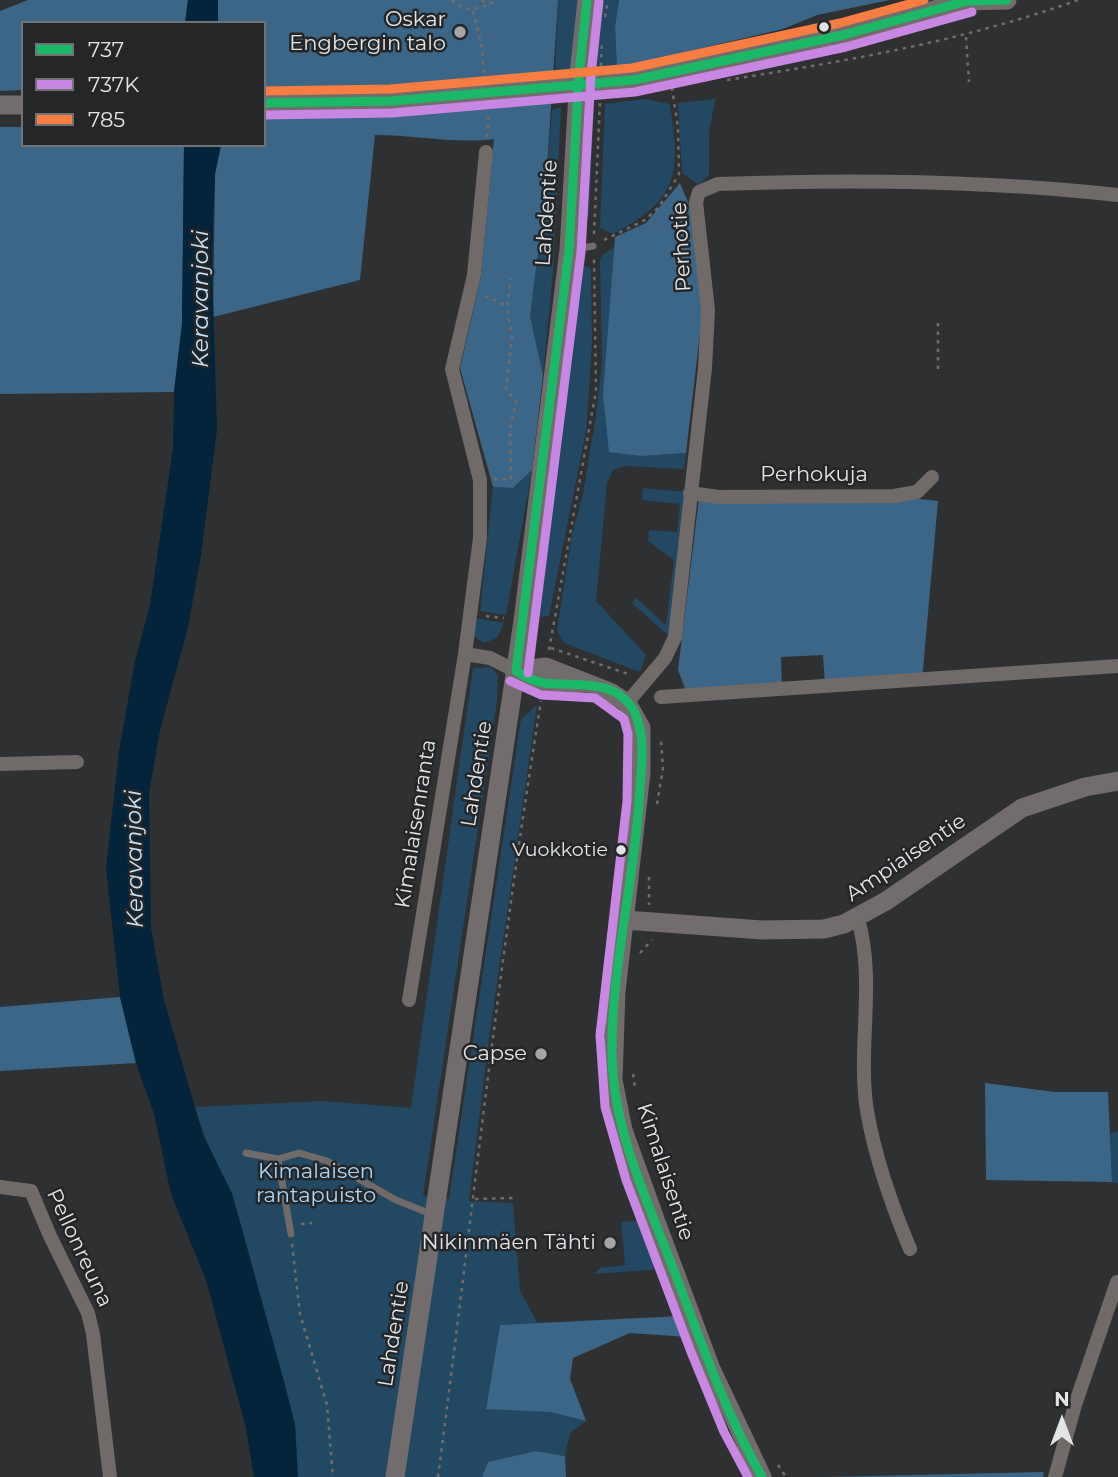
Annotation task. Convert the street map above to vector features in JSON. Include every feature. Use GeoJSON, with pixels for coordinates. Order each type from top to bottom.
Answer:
{"type":"FeatureCollection","features":[{"type":"Feature","properties":{"kind":"main road","name":"Lahdentie"},"geometry":{"type":"LineString","coordinates":[[574,0],[579,74]]}},
{"type":"Feature","properties":{"kind":"main road","name":"Lahdentie"},"geometry":{"type":"LineString","coordinates":[[396,1477],[516,671],[569,250],[579,74],[587,0]]}},
{"type":"Feature","properties":{"kind":"main road"},"geometry":{"type":"LineString","coordinates":[[266,103],[391,101],[634,80],[667,84],[939,5],[968,0],[1007,0]]}},
{"type":"Feature","properties":{"kind":"main road"},"geometry":{"type":"LineString","coordinates":[[0,105],[21,105]]}},
{"type":"Feature","properties":{"kind":"main road"},"geometry":{"type":"LineString","coordinates":[[516,671],[546,667],[587,682],[627,703]]}},
{"type":"Feature","properties":{"kind":"main road","name":"Kimalaisentie"},"geometry":{"type":"LineString","coordinates":[[627,703],[642,728],[643,748],[613,1047],[614,1080],[623,1130],[711,1369],[759,1470]]}},
{"type":"Feature","properties":{"kind":"main road","name":"Ampiaisentie"},"geometry":{"type":"LineString","coordinates":[[625,920],[762,930],[824,929],[858,919],[1022,808],[1085,787],[1118,780]]}},
{"type":"Feature","properties":{"kind":"street","name":"Kimalaisenranta"},"geometry":{"type":"LineString","coordinates":[[409,1000],[465,654],[480,538],[480,480],[452,369],[474,275],[486,152]]}},
{"type":"Feature","properties":{"kind":"street","name":"Perhotie"},"geometry":{"type":"LineString","coordinates":[[627,703],[665,658],[674,637],[705,368],[708,310],[696,202],[699,192],[705,187],[741,183],[937,180],[1118,195]]}},
{"type":"Feature","properties":{"kind":"street","name":"Perhokuja"},"geometry":{"type":"LineString","coordinates":[[690,493],[719,497],[894,496],[917,492],[932,477]]}},
{"type":"Feature","properties":{"kind":"street"},"geometry":{"type":"LineString","coordinates":[[465,654],[491,658],[516,671]]}},
{"type":"Feature","properties":{"kind":"street"},"geometry":{"type":"LineString","coordinates":[[661,697],[1118,666]]}},
{"type":"Feature","properties":{"kind":"street"},"geometry":{"type":"LineString","coordinates":[[0,764],[78,762]]}},
{"type":"Feature","properties":{"kind":"street"},"geometry":{"type":"LineString","coordinates":[[858,919],[868,968],[867,1110],[896,1215],[910,1249]]}},
{"type":"Feature","properties":{"kind":"street","name":"Pellonreuna"},"geometry":{"type":"LineString","coordinates":[[0,1187],[31,1191],[88,1313],[110,1477]]}},
{"type":"Feature","properties":{"kind":"street"},"geometry":{"type":"LineString","coordinates":[[1055,1477],[1075,1405],[1116,1282]]}},
{"type":"Feature","properties":{"kind":"lane"},"geometry":{"type":"LineString","coordinates":[[569,250],[593,246]]}},
{"type":"Feature","properties":{"kind":"lane"},"geometry":{"type":"LineString","coordinates":[[246,1153],[278,1159],[299,1153],[327,1161],[396,1200],[435,1215]]}},
{"type":"Feature","properties":{"kind":"lane"},"geometry":{"type":"LineString","coordinates":[[278,1159],[291,1234]]}},
{"type":"Feature","properties":{"kind":"path"},"geometry":{"type":"LineString","coordinates":[[452,0],[461,8],[473,11],[499,0]]}},
{"type":"Feature","properties":{"kind":"path"},"geometry":{"type":"LineString","coordinates":[[478,0],[492,3]]}},
{"type":"Feature","properties":{"kind":"path"},"geometry":{"type":"LineString","coordinates":[[604,20],[608,0]]}},
{"type":"Feature","properties":{"kind":"path"},"geometry":{"type":"LineString","coordinates":[[724,80],[853,60],[966,36],[1078,0]]}},
{"type":"Feature","properties":{"kind":"path"},"geometry":{"type":"LineString","coordinates":[[473,11],[482,47],[485,83]]}},
{"type":"Feature","properties":{"kind":"path"},"geometry":{"type":"LineString","coordinates":[[601,71],[603,30]]}},
{"type":"Feature","properties":{"kind":"path"},"geometry":{"type":"LineString","coordinates":[[966,36],[969,82]]}},
{"type":"Feature","properties":{"kind":"path"},"geometry":{"type":"LineString","coordinates":[[593,246],[645,220],[659,207],[679,174],[678,128],[667,84]]}},
{"type":"Feature","properties":{"kind":"path"},"geometry":{"type":"LineString","coordinates":[[600,97],[593,246],[597,283],[596,391],[550,647],[633,676]]}},
{"type":"Feature","properties":{"kind":"path"},"geometry":{"type":"LineString","coordinates":[[486,152],[490,109]]}},
{"type":"Feature","properties":{"kind":"path"},"geometry":{"type":"LineString","coordinates":[[474,275],[485,295],[508,306]]}},
{"type":"Feature","properties":{"kind":"path"},"geometry":{"type":"LineString","coordinates":[[480,480],[511,479],[510,429],[516,402],[506,389],[512,338],[508,306],[511,279]]}},
{"type":"Feature","properties":{"kind":"path"},"geometry":{"type":"LineString","coordinates":[[938,318],[938,369]]}},
{"type":"Feature","properties":{"kind":"path"},"geometry":{"type":"LineString","coordinates":[[470,614],[506,619]]}},
{"type":"Feature","properties":{"kind":"path"},"geometry":{"type":"LineString","coordinates":[[438,1477],[475,1199],[490,1049],[540,706],[553,701]]}},
{"type":"Feature","properties":{"kind":"path"},"geometry":{"type":"LineString","coordinates":[[640,953],[647,943]]}},
{"type":"Feature","properties":{"kind":"path"},"geometry":{"type":"LineString","coordinates":[[632,1065],[635,1089]]}},
{"type":"Feature","properties":{"kind":"path"},"geometry":{"type":"LineString","coordinates":[[475,1199],[513,1198]]}},
{"type":"Feature","properties":{"kind":"path"},"geometry":{"type":"LineString","coordinates":[[291,1234],[300,1314],[327,1405],[333,1477]]}},
{"type":"Feature","properties":{"kind":"path"},"geometry":{"type":"LineString","coordinates":[[759,1470],[786,1477]]}},
{"type":"Feature","properties":{"kind":"green space"},"geometry":{"type":"Polygon","coordinates":[[[558,0],[619,0],[615,27],[617,68],[555,74],[558,0]]]}},
{"type":"Feature","properties":{"kind":"green space"},"geometry":{"type":"Polygon","coordinates":[[[644,99],[670,104],[675,149],[674,167],[663,196],[652,209],[613,234],[600,228],[605,104],[644,99]]]}},
{"type":"Feature","properties":{"kind":"green space"},"geometry":{"type":"Polygon","coordinates":[[[715,99],[709,133],[709,175],[699,185],[682,173],[678,103],[715,99]]]}},
{"type":"Feature","properties":{"kind":"green space"},"geometry":{"type":"Polygon","coordinates":[[[594,103],[589,217],[586,218],[582,211],[590,104],[594,103]]]}},
{"type":"Feature","properties":{"kind":"green space"},"geometry":{"type":"Polygon","coordinates":[[[561,107],[553,272],[543,375],[530,316],[545,198],[552,110],[561,107]]]}},
{"type":"Feature","properties":{"kind":"green space"},"geometry":{"type":"Polygon","coordinates":[[[614,248],[609,325],[642,456],[686,453],[684,469],[624,466],[613,470],[607,483],[596,601],[646,655],[640,672],[564,643],[557,630],[572,534],[583,494],[596,416],[602,363],[600,260],[602,255],[614,248]]]}},
{"type":"Feature","properties":{"kind":"green space"},"geometry":{"type":"Polygon","coordinates":[[[585,266],[591,268],[592,345],[586,432],[549,616],[540,617],[580,271],[585,266]]]}},
{"type":"Feature","properties":{"kind":"green space"},"geometry":{"type":"Polygon","coordinates":[[[532,470],[506,615],[480,611],[493,487],[513,488],[532,470]]]}},
{"type":"Feature","properties":{"kind":"green space"},"geometry":{"type":"Polygon","coordinates":[[[643,488],[686,492],[670,637],[632,603],[636,598],[666,625],[674,560],[648,541],[649,530],[677,532],[680,504],[642,500],[643,488]]]}},
{"type":"Feature","properties":{"kind":"green space"},"geometry":{"type":"Polygon","coordinates":[[[475,618],[504,623],[497,638],[484,643],[472,635],[475,618]]]}},
{"type":"Feature","properties":{"kind":"green space","name":"Kimalaisen rantapuisto"},"geometry":{"type":"Polygon","coordinates":[[[491,667],[498,676],[497,701],[423,1196],[449,1199],[521,719],[537,705],[489,1039],[469,1201],[513,1203],[520,1291],[538,1324],[500,1325],[486,1408],[550,1412],[586,1421],[570,1433],[565,1456],[536,1451],[488,1462],[482,1477],[298,1477],[295,1425],[240,1222],[195,1107],[323,1101],[411,1108],[473,668],[491,667]]]}},
{"type":"Feature","properties":{"kind":"green space"},"geometry":{"type":"Polygon","coordinates":[[[1118,1131],[1118,1183],[1112,1182],[1110,1134],[1118,1131]]]}},
{"type":"Feature","properties":{"kind":"green space"},"geometry":{"type":"Polygon","coordinates":[[[645,1220],[663,1269],[594,1274],[600,1268],[625,1265],[621,1222],[645,1220]]]}},
{"type":"Feature","properties":{"kind":"shaded area"},"geometry":{"type":"Polygon","coordinates":[[[28,0],[188,0],[185,21],[21,21],[21,90],[0,91],[0,11],[28,0]]]}},
{"type":"Feature","properties":{"kind":"shaded area"},"geometry":{"type":"Polygon","coordinates":[[[218,0],[558,0],[545,198],[530,316],[543,375],[532,470],[513,488],[493,487],[460,368],[481,276],[494,139],[375,135],[360,280],[213,317],[215,174],[221,147],[266,147],[266,21],[218,21],[218,0]]]}},
{"type":"Feature","properties":{"kind":"shaded area"},"geometry":{"type":"Polygon","coordinates":[[[619,0],[890,0],[817,15],[783,29],[617,68],[615,27],[619,0]]]}},
{"type":"Feature","properties":{"kind":"shaded area"},"geometry":{"type":"Polygon","coordinates":[[[0,127],[21,127],[21,147],[184,147],[182,324],[174,392],[0,394],[0,127]]]}},
{"type":"Feature","properties":{"kind":"shaded area"},"geometry":{"type":"Polygon","coordinates":[[[680,183],[690,207],[702,316],[686,453],[642,456],[609,452],[603,395],[615,237],[646,223],[680,183]]]}},
{"type":"Feature","properties":{"kind":"shaded area"},"geometry":{"type":"Polygon","coordinates":[[[894,496],[938,501],[922,680],[825,686],[823,655],[781,657],[782,688],[687,694],[678,670],[699,498],[894,496]]]}},
{"type":"Feature","properties":{"kind":"shaded area"},"geometry":{"type":"Polygon","coordinates":[[[120,997],[136,1063],[0,1071],[0,1007],[120,997]]]}},
{"type":"Feature","properties":{"kind":"shaded area"},"geometry":{"type":"Polygon","coordinates":[[[985,1083],[1055,1092],[1108,1092],[1112,1182],[986,1180],[985,1083]]]}},
{"type":"Feature","properties":{"kind":"shaded area"},"geometry":{"type":"Polygon","coordinates":[[[680,1316],[688,1337],[630,1333],[573,1358],[570,1379],[586,1421],[550,1412],[486,1409],[500,1325],[680,1316]]]}},
{"type":"Feature","properties":{"kind":"shaded area"},"geometry":{"type":"Polygon","coordinates":[[[536,1451],[565,1456],[566,1477],[482,1477],[488,1462],[536,1451]]]}},
{"type":"Feature","properties":{"kind":"shaded area"},"geometry":{"type":"Polygon","coordinates":[[[1044,1472],[1043,1477],[826,1477],[1044,1472]]]}},
{"type":"Feature","properties":{"kind":"water"},"geometry":{"type":"Polygon","coordinates":[[[188,0],[218,0],[218,21],[185,21],[188,0]]]}},
{"type":"Feature","properties":{"kind":"water","name":"Keravanjoki"},"geometry":{"type":"Polygon","coordinates":[[[184,147],[221,147],[215,174],[212,262],[217,430],[201,555],[188,627],[160,730],[149,793],[151,928],[164,1000],[203,1135],[232,1193],[285,1385],[295,1425],[298,1477],[254,1477],[246,1428],[206,1280],[171,1194],[154,1114],[136,1063],[120,997],[106,868],[119,751],[135,661],[150,605],[173,448],[174,392],[182,324],[184,147]]]}},
{"type":"Feature","properties":{"kind":"transit line","name":"737"},"geometry":{"type":"LineString","coordinates":[[516,671],[569,250],[579,74],[587,0]]}},
{"type":"Feature","properties":{"kind":"transit line","name":"785"},"geometry":{"type":"LineString","coordinates":[[266,91],[390,89],[632,68],[840,23],[924,0]]}},
{"type":"Feature","properties":{"kind":"transit line","name":"737"},"geometry":{"type":"LineString","coordinates":[[266,103],[391,101],[634,80],[843,35],[967,1],[1007,0]]}},
{"type":"Feature","properties":{"kind":"transit line","name":"737K"},"geometry":{"type":"LineString","coordinates":[[528,673],[581,252],[591,75],[599,1]]}},
{"type":"Feature","properties":{"kind":"transit line","name":"737K"},"geometry":{"type":"LineString","coordinates":[[266,115],[392,113],[635,92],[846,47],[972,12]]}},
{"type":"Feature","properties":{"kind":"transit line","name":"737"},"geometry":{"type":"LineString","coordinates":[[516,671],[541,682],[607,689],[627,702],[638,722],[642,750],[638,820],[619,954],[613,1021],[612,1055],[618,1110],[633,1164],[703,1348],[724,1400],[762,1477]]}},
{"type":"Feature","properties":{"kind":"transit line","name":"737K"},"geometry":{"type":"LineString","coordinates":[[510,681],[541,695],[595,698],[624,719],[628,734],[627,801],[600,1035],[605,1107],[626,1180],[691,1352],[724,1432],[748,1477]]}},
{"type":"Feature","properties":{"kind":"place","name":"Oskar Engbergin talo"},"geometry":{"type":"Point","coordinates":[460,32]}},
{"type":"Feature","properties":{"kind":"place","name":"Vuokkotie"},"geometry":{"type":"Point","coordinates":[621,850]}},
{"type":"Feature","properties":{"kind":"place","name":"Capse"},"geometry":{"type":"Point","coordinates":[541,1054]}},
{"type":"Feature","properties":{"kind":"place","name":"Nikinmäen Tähti"},"geometry":{"type":"Point","coordinates":[610,1243]}}]}
